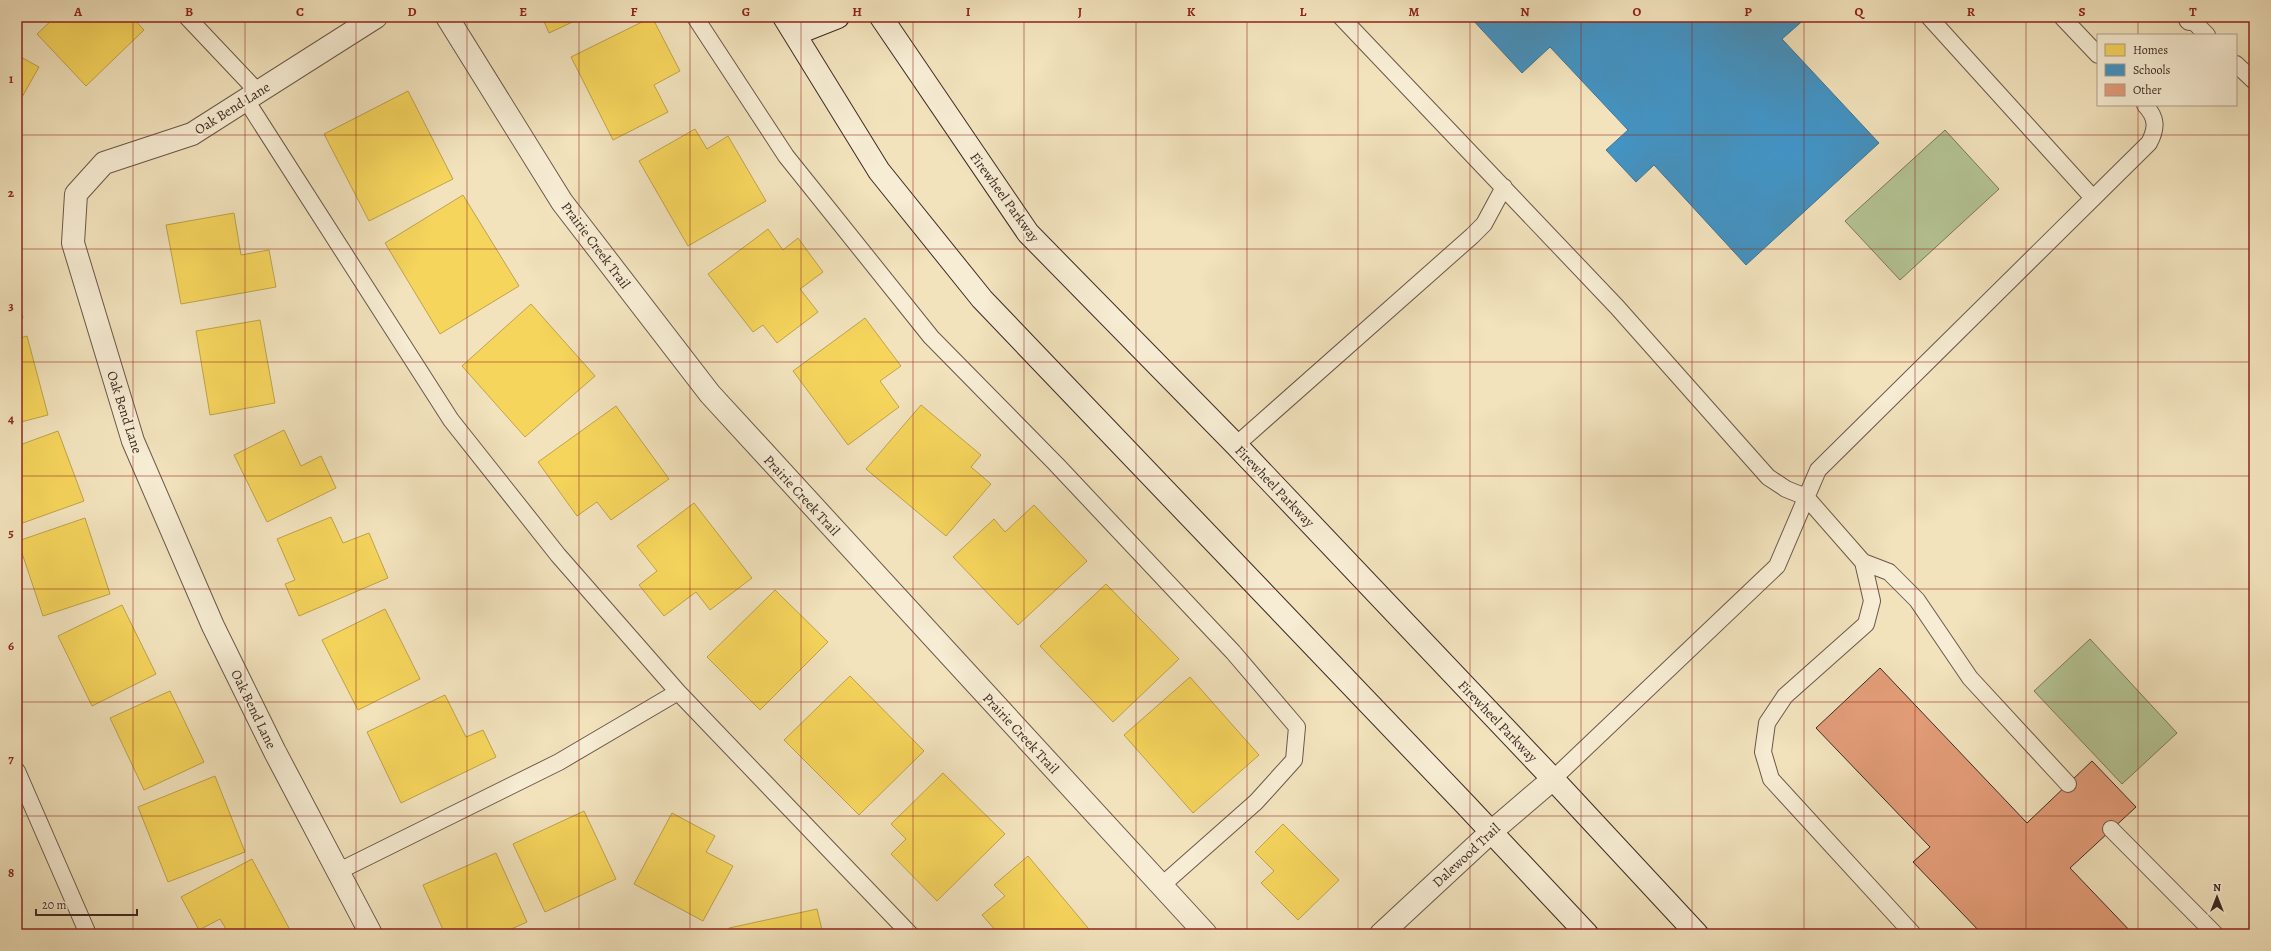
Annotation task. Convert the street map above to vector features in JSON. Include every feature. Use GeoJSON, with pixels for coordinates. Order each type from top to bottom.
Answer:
{"type":"FeatureCollection","features":[{"type":"Feature","properties":{"kind":"street","name":"Oak Bend Lane"},"geometry":{"type":"LineString","coordinates":[[371,934],[337,872],[213,626],[133,441],[73,243],[76,194],[104,163],[192,134],[376,17]]}},
{"type":"Feature","properties":{"kind":"street","name":"Prairie Creek Trail"},"geometry":{"type":"LineString","coordinates":[[447,17],[562,202],[710,394],[1206,934]]}},
{"type":"Feature","properties":{"kind":"street"},"geometry":{"type":"LineString","coordinates":[[838,17],[789,25],[879,171],[982,299],[1587,934]]}},
{"type":"Feature","properties":{"kind":"street","name":"Firewheel Parkway"},"geometry":{"type":"LineString","coordinates":[[881,17],[1028,233],[1236,445],[1553,779],[1696,934]]}},
{"type":"Feature","properties":{"kind":"street","name":"Dalewood Trail"},"geometry":{"type":"LineString","coordinates":[[1381,934],[1491,832],[1553,779]]}},
{"type":"Feature","properties":{"kind":"lane"},"geometry":{"type":"LineString","coordinates":[[187,17],[252,96],[451,420],[558,554],[678,692],[910,934]]}},
{"type":"Feature","properties":{"kind":"lane"},"geometry":{"type":"LineString","coordinates":[[694,17],[786,156],[931,337],[1056,464],[1233,652],[1297,727],[1294,760],[1256,802],[1161,886]]}},
{"type":"Feature","properties":{"kind":"lane"},"geometry":{"type":"LineString","coordinates":[[1341,17],[1622,313],[1768,477],[1786,489],[1806,497],[1863,562],[1888,572],[1917,600],[1970,678],[2068,784]]}},
{"type":"Feature","properties":{"kind":"lane"},"geometry":{"type":"LineString","coordinates":[[1929,17],[2094,198]]}},
{"type":"Feature","properties":{"kind":"lane"},"geometry":{"type":"LineString","coordinates":[[2062,17],[2097,54]]}},
{"type":"Feature","properties":{"kind":"lane"},"geometry":{"type":"LineString","coordinates":[[2190,18],[2206,34]]}},
{"type":"Feature","properties":{"kind":"lane"},"geometry":{"type":"LineString","coordinates":[[2237,65],[2254,82]]}},
{"type":"Feature","properties":{"kind":"lane"},"geometry":{"type":"LineString","coordinates":[[1553,779],[1777,566],[1818,470],[2149,143],[2155,129],[2155,118],[2146,106]]}},
{"type":"Feature","properties":{"kind":"lane"},"geometry":{"type":"LineString","coordinates":[[1236,445],[1472,236],[1484,224],[1504,187]]}},
{"type":"Feature","properties":{"kind":"lane"},"geometry":{"type":"LineString","coordinates":[[1863,562],[1872,601],[1866,624],[1785,696],[1767,723],[1764,752],[1770,779],[1913,934]]}},
{"type":"Feature","properties":{"kind":"lane"},"geometry":{"type":"LineString","coordinates":[[337,872],[559,762],[678,692]]}},
{"type":"Feature","properties":{"kind":"lane"},"geometry":{"type":"LineString","coordinates":[[17,771],[88,934]]}},
{"type":"Feature","properties":{"kind":"lane"},"geometry":{"type":"LineString","coordinates":[[2111,829],[2215,934]]}},
{"type":"Feature","properties":{"kind":"green space"},"geometry":{"type":"Polygon","coordinates":[[[1945,130],[1999,189],[1900,280],[1845,221],[1945,130]]]}},
{"type":"Feature","properties":{"kind":"green space"},"geometry":{"type":"Polygon","coordinates":[[[2090,639],[2177,733],[2122,784],[2034,691],[2090,639]]]}},
{"type":"Feature","properties":{"kind":"building: Homes"},"geometry":{"type":"Polygon","coordinates":[[[55,17],[132,17],[144,30],[86,86],[37,34],[55,17]]]}},
{"type":"Feature","properties":{"kind":"building: Homes"},"geometry":{"type":"Polygon","coordinates":[[[542,17],[583,17],[549,33],[542,17]]]}},
{"type":"Feature","properties":{"kind":"building: Homes"},"geometry":{"type":"Polygon","coordinates":[[[652,17],[680,71],[654,85],[668,112],[613,140],[571,57],[652,17]]]}},
{"type":"Feature","properties":{"kind":"building: Homes"},"geometry":{"type":"Polygon","coordinates":[[[17,55],[39,67],[17,106],[17,55]]]}},
{"type":"Feature","properties":{"kind":"building: Homes"},"geometry":{"type":"Polygon","coordinates":[[[408,91],[453,179],[369,221],[324,134],[408,91]]]}},
{"type":"Feature","properties":{"kind":"building: Homes"},"geometry":{"type":"Polygon","coordinates":[[[695,129],[707,149],[728,136],[766,201],[688,246],[639,161],[695,129]]]}},
{"type":"Feature","properties":{"kind":"building: Homes"},"geometry":{"type":"Polygon","coordinates":[[[463,195],[519,286],[440,334],[385,243],[463,195]]]}},
{"type":"Feature","properties":{"kind":"building: Homes"},"geometry":{"type":"Polygon","coordinates":[[[234,213],[241,255],[269,250],[276,287],[181,304],[166,225],[234,213]]]}},
{"type":"Feature","properties":{"kind":"building: Homes"},"geometry":{"type":"Polygon","coordinates":[[[768,229],[783,250],[798,238],[823,272],[800,289],[818,312],[777,343],[763,325],[753,332],[708,274],[768,229]]]}},
{"type":"Feature","properties":{"kind":"building: Homes"},"geometry":{"type":"Polygon","coordinates":[[[17,292],[23,318],[17,320],[17,292]]]}},
{"type":"Feature","properties":{"kind":"building: Homes"},"geometry":{"type":"Polygon","coordinates":[[[531,304],[595,376],[525,437],[462,366],[531,304]]]}},
{"type":"Feature","properties":{"kind":"building: Homes"},"geometry":{"type":"Polygon","coordinates":[[[865,318],[901,366],[880,381],[899,407],[848,445],[793,371],[865,318]]]}},
{"type":"Feature","properties":{"kind":"building: Homes"},"geometry":{"type":"Polygon","coordinates":[[[260,320],[275,403],[210,415],[196,331],[260,320]]]}},
{"type":"Feature","properties":{"kind":"building: Homes"},"geometry":{"type":"Polygon","coordinates":[[[27,336],[48,415],[17,423],[17,339],[27,336]]]}},
{"type":"Feature","properties":{"kind":"building: Homes"},"geometry":{"type":"Polygon","coordinates":[[[921,405],[981,455],[971,467],[991,484],[946,536],[866,469],[921,405]]]}},
{"type":"Feature","properties":{"kind":"building: Homes"},"geometry":{"type":"Polygon","coordinates":[[[616,406],[669,479],[611,520],[597,502],[577,516],[538,462],[616,406]]]}},
{"type":"Feature","properties":{"kind":"building: Homes"},"geometry":{"type":"Polygon","coordinates":[[[284,430],[301,466],[321,456],[336,488],[267,522],[234,455],[284,430]]]}},
{"type":"Feature","properties":{"kind":"building: Homes"},"geometry":{"type":"Polygon","coordinates":[[[58,431],[84,501],[17,525],[17,446],[58,431]]]}},
{"type":"Feature","properties":{"kind":"building: Homes"},"geometry":{"type":"Polygon","coordinates":[[[694,503],[752,578],[710,610],[696,592],[664,616],[639,585],[657,571],[637,546],[694,503]]]}},
{"type":"Feature","properties":{"kind":"building: Homes"},"geometry":{"type":"Polygon","coordinates":[[[1034,505],[1087,561],[1018,625],[953,557],[994,519],[1005,532],[1034,505]]]}},
{"type":"Feature","properties":{"kind":"building: Homes"},"geometry":{"type":"Polygon","coordinates":[[[331,517],[343,543],[369,533],[388,578],[299,616],[285,584],[295,580],[277,539],[331,517]]]}},
{"type":"Feature","properties":{"kind":"building: Homes"},"geometry":{"type":"Polygon","coordinates":[[[85,518],[110,594],[43,616],[18,541],[85,518]]]}},
{"type":"Feature","properties":{"kind":"building: Homes"},"geometry":{"type":"Polygon","coordinates":[[[1106,584],[1179,659],[1113,722],[1040,646],[1106,584]]]}},
{"type":"Feature","properties":{"kind":"building: Homes"},"geometry":{"type":"Polygon","coordinates":[[[775,590],[828,642],[760,710],[707,657],[775,590]]]}},
{"type":"Feature","properties":{"kind":"building: Homes"},"geometry":{"type":"Polygon","coordinates":[[[122,605],[156,674],[92,706],[58,636],[122,605]]]}},
{"type":"Feature","properties":{"kind":"building: Homes"},"geometry":{"type":"Polygon","coordinates":[[[385,609],[420,679],[358,710],[322,640],[385,609]]]}},
{"type":"Feature","properties":{"kind":"building: Homes"},"geometry":{"type":"Polygon","coordinates":[[[850,676],[924,751],[859,815],[784,740],[850,676]]]}},
{"type":"Feature","properties":{"kind":"building: Homes"},"geometry":{"type":"Polygon","coordinates":[[[1190,677],[1259,755],[1193,813],[1124,735],[1190,677]]]}},
{"type":"Feature","properties":{"kind":"building: Homes"},"geometry":{"type":"Polygon","coordinates":[[[170,691],[204,762],[144,790],[110,718],[170,691]]]}},
{"type":"Feature","properties":{"kind":"building: Homes"},"geometry":{"type":"Polygon","coordinates":[[[445,695],[466,737],[483,730],[496,757],[401,803],[367,732],[445,695]]]}},
{"type":"Feature","properties":{"kind":"building: Homes"},"geometry":{"type":"Polygon","coordinates":[[[943,773],[1005,834],[937,901],[891,854],[906,839],[891,824],[943,773]]]}},
{"type":"Feature","properties":{"kind":"building: Homes"},"geometry":{"type":"Polygon","coordinates":[[[215,776],[245,852],[168,882],[138,807],[215,776]]]}},
{"type":"Feature","properties":{"kind":"building: Homes"},"geometry":{"type":"Polygon","coordinates":[[[584,811],[616,879],[545,912],[513,844],[584,811]]]}},
{"type":"Feature","properties":{"kind":"building: Homes"},"geometry":{"type":"Polygon","coordinates":[[[672,813],[715,836],[706,852],[733,866],[703,921],[634,884],[672,813]]]}},
{"type":"Feature","properties":{"kind":"building: Homes"},"geometry":{"type":"Polygon","coordinates":[[[1283,824],[1339,880],[1298,920],[1261,883],[1274,871],[1255,852],[1283,824]]]}},
{"type":"Feature","properties":{"kind":"building: Homes"},"geometry":{"type":"Polygon","coordinates":[[[496,853],[527,922],[500,934],[445,934],[423,885],[496,853]]]}},
{"type":"Feature","properties":{"kind":"building: Homes"},"geometry":{"type":"Polygon","coordinates":[[[1028,856],[1093,934],[993,934],[996,931],[982,915],[1005,896],[994,885],[1028,856]]]}},
{"type":"Feature","properties":{"kind":"building: Homes"},"geometry":{"type":"Polygon","coordinates":[[[252,859],[290,930],[283,934],[229,934],[220,919],[199,930],[181,897],[252,859]]]}},
{"type":"Feature","properties":{"kind":"building: Homes"},"geometry":{"type":"Polygon","coordinates":[[[817,909],[823,934],[730,934],[729,928],[817,909]]]}},
{"type":"Feature","properties":{"kind":"building: Schools"},"geometry":{"type":"Polygon","coordinates":[[[1470,17],[1807,17],[1782,39],[1879,143],[1746,265],[1654,165],[1636,182],[1606,150],[1628,130],[1550,47],[1522,73],[1470,17]]]}},
{"type":"Feature","properties":{"kind":"building: Other"},"geometry":{"type":"Polygon","coordinates":[[[1880,668],[2027,823],[2092,761],[2136,807],[2070,868],[2133,934],[1982,934],[1913,862],[1930,847],[1816,728],[1880,668]]]}}]}
